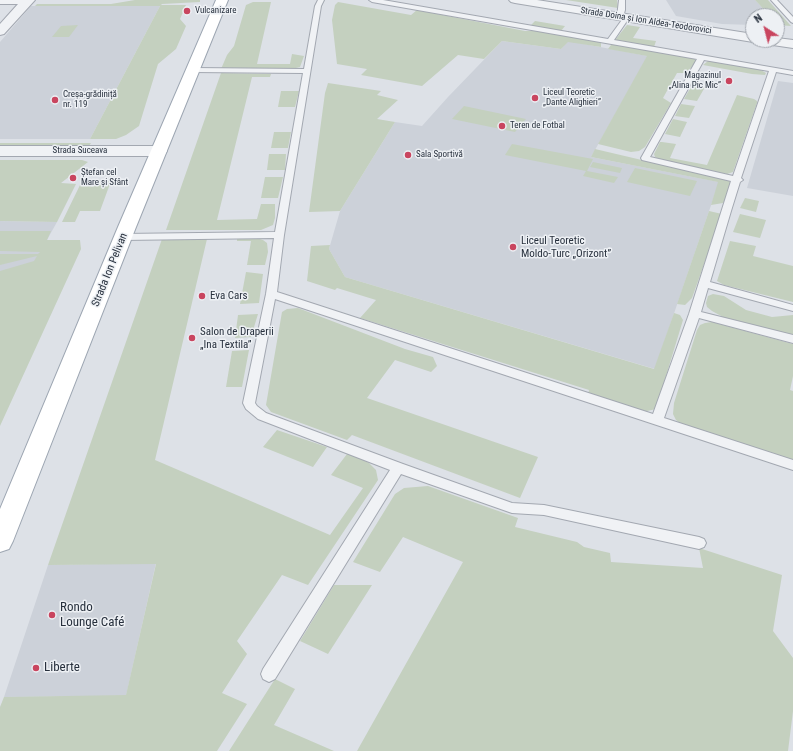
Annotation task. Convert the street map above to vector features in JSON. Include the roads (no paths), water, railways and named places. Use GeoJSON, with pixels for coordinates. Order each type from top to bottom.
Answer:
{"type":"FeatureCollection","features":[{"type":"Feature","properties":{"kind":"main road","name":"Strada Ion Pelivan"},"geometry":{"type":"LineString","coordinates":[[0,541],[123,237],[222,0]]}},
{"type":"Feature","properties":{"kind":"street","name":"Strada Doina și Ion Aldea-Teodorovici"},"geometry":{"type":"LineString","coordinates":[[515,0],[745,37]]}},
{"type":"Feature","properties":{"kind":"street"},"geometry":{"type":"LineString","coordinates":[[0,1],[28,1]]}},
{"type":"Feature","properties":{"kind":"street"},"geometry":{"type":"LineString","coordinates":[[0,31],[28,1]]}},
{"type":"Feature","properties":{"kind":"street","name":"Strada Suceava"},"geometry":{"type":"LineString","coordinates":[[0,151],[159,151]]}},
{"type":"Feature","properties":{"kind":"lane"},"geometry":{"type":"LineString","coordinates":[[321,0],[318,6],[279,235],[271,294],[249,403],[252,409],[262,416],[398,468],[512,508],[544,510],[699,543]]}},
{"type":"Feature","properties":{"kind":"lane"},"geometry":{"type":"LineString","coordinates":[[372,0],[793,73]]}},
{"type":"Feature","properties":{"kind":"lane"},"geometry":{"type":"LineString","coordinates":[[609,42],[623,17],[622,0]]}},
{"type":"Feature","properties":{"kind":"lane"},"geometry":{"type":"LineString","coordinates":[[774,0],[793,21]]}},
{"type":"Feature","properties":{"kind":"lane"},"geometry":{"type":"LineString","coordinates":[[700,58],[644,158],[738,180]]}},
{"type":"Feature","properties":{"kind":"lane"},"geometry":{"type":"LineString","coordinates":[[193,70],[308,71]]}},
{"type":"Feature","properties":{"kind":"lane"},"geometry":{"type":"LineString","coordinates":[[657,420],[695,314],[773,70]]}},
{"type":"Feature","properties":{"kind":"lane"},"geometry":{"type":"LineString","coordinates":[[123,237],[279,235]]}},
{"type":"Feature","properties":{"kind":"lane"},"geometry":{"type":"LineString","coordinates":[[704,284],[793,308]]}},
{"type":"Feature","properties":{"kind":"lane"},"geometry":{"type":"LineString","coordinates":[[271,294],[793,465]]}},
{"type":"Feature","properties":{"kind":"lane"},"geometry":{"type":"LineString","coordinates":[[695,314],[793,339]]}},
{"type":"Feature","properties":{"kind":"lane"},"geometry":{"type":"LineString","coordinates":[[269,674],[398,468]]}},
{"type":"Feature","properties":{"kind":"place","name":"Vulcanizare"},"geometry":{"type":"Point","coordinates":[187,11]}},
{"type":"Feature","properties":{"kind":"place","name":"Magazinul „Alina Pic Mic”"},"geometry":{"type":"Point","coordinates":[729,81]}},
{"type":"Feature","properties":{"kind":"place","name":"Liceul Teoretic „Dante Alighieri”"},"geometry":{"type":"Point","coordinates":[535,98]}},
{"type":"Feature","properties":{"kind":"place","name":"Creșa-grădiniță nr. 119"},"geometry":{"type":"Point","coordinates":[55,100]}},
{"type":"Feature","properties":{"kind":"place","name":"Teren de Fotbal"},"geometry":{"type":"Point","coordinates":[502,126]}},
{"type":"Feature","properties":{"kind":"place","name":"Sala Sportivă"},"geometry":{"type":"Point","coordinates":[408,155]}},
{"type":"Feature","properties":{"kind":"place","name":"Ștefan cel Mare și Sfânt"},"geometry":{"type":"Point","coordinates":[73,178]}},
{"type":"Feature","properties":{"kind":"place","name":"Liceul Teoretic Moldo-Turc „Orizont”"},"geometry":{"type":"Point","coordinates":[513,247]}},
{"type":"Feature","properties":{"kind":"place","name":"Eva Cars"},"geometry":{"type":"Point","coordinates":[202,296]}},
{"type":"Feature","properties":{"kind":"place","name":"Salon de Draperii „Ina Textila”"},"geometry":{"type":"Point","coordinates":[192,338]}},
{"type":"Feature","properties":{"kind":"place","name":"Rondo Lounge Café"},"geometry":{"type":"Point","coordinates":[52,615]}},
{"type":"Feature","properties":{"kind":"place","name":"Liberte"},"geometry":{"type":"Point","coordinates":[36,668]}}]}
